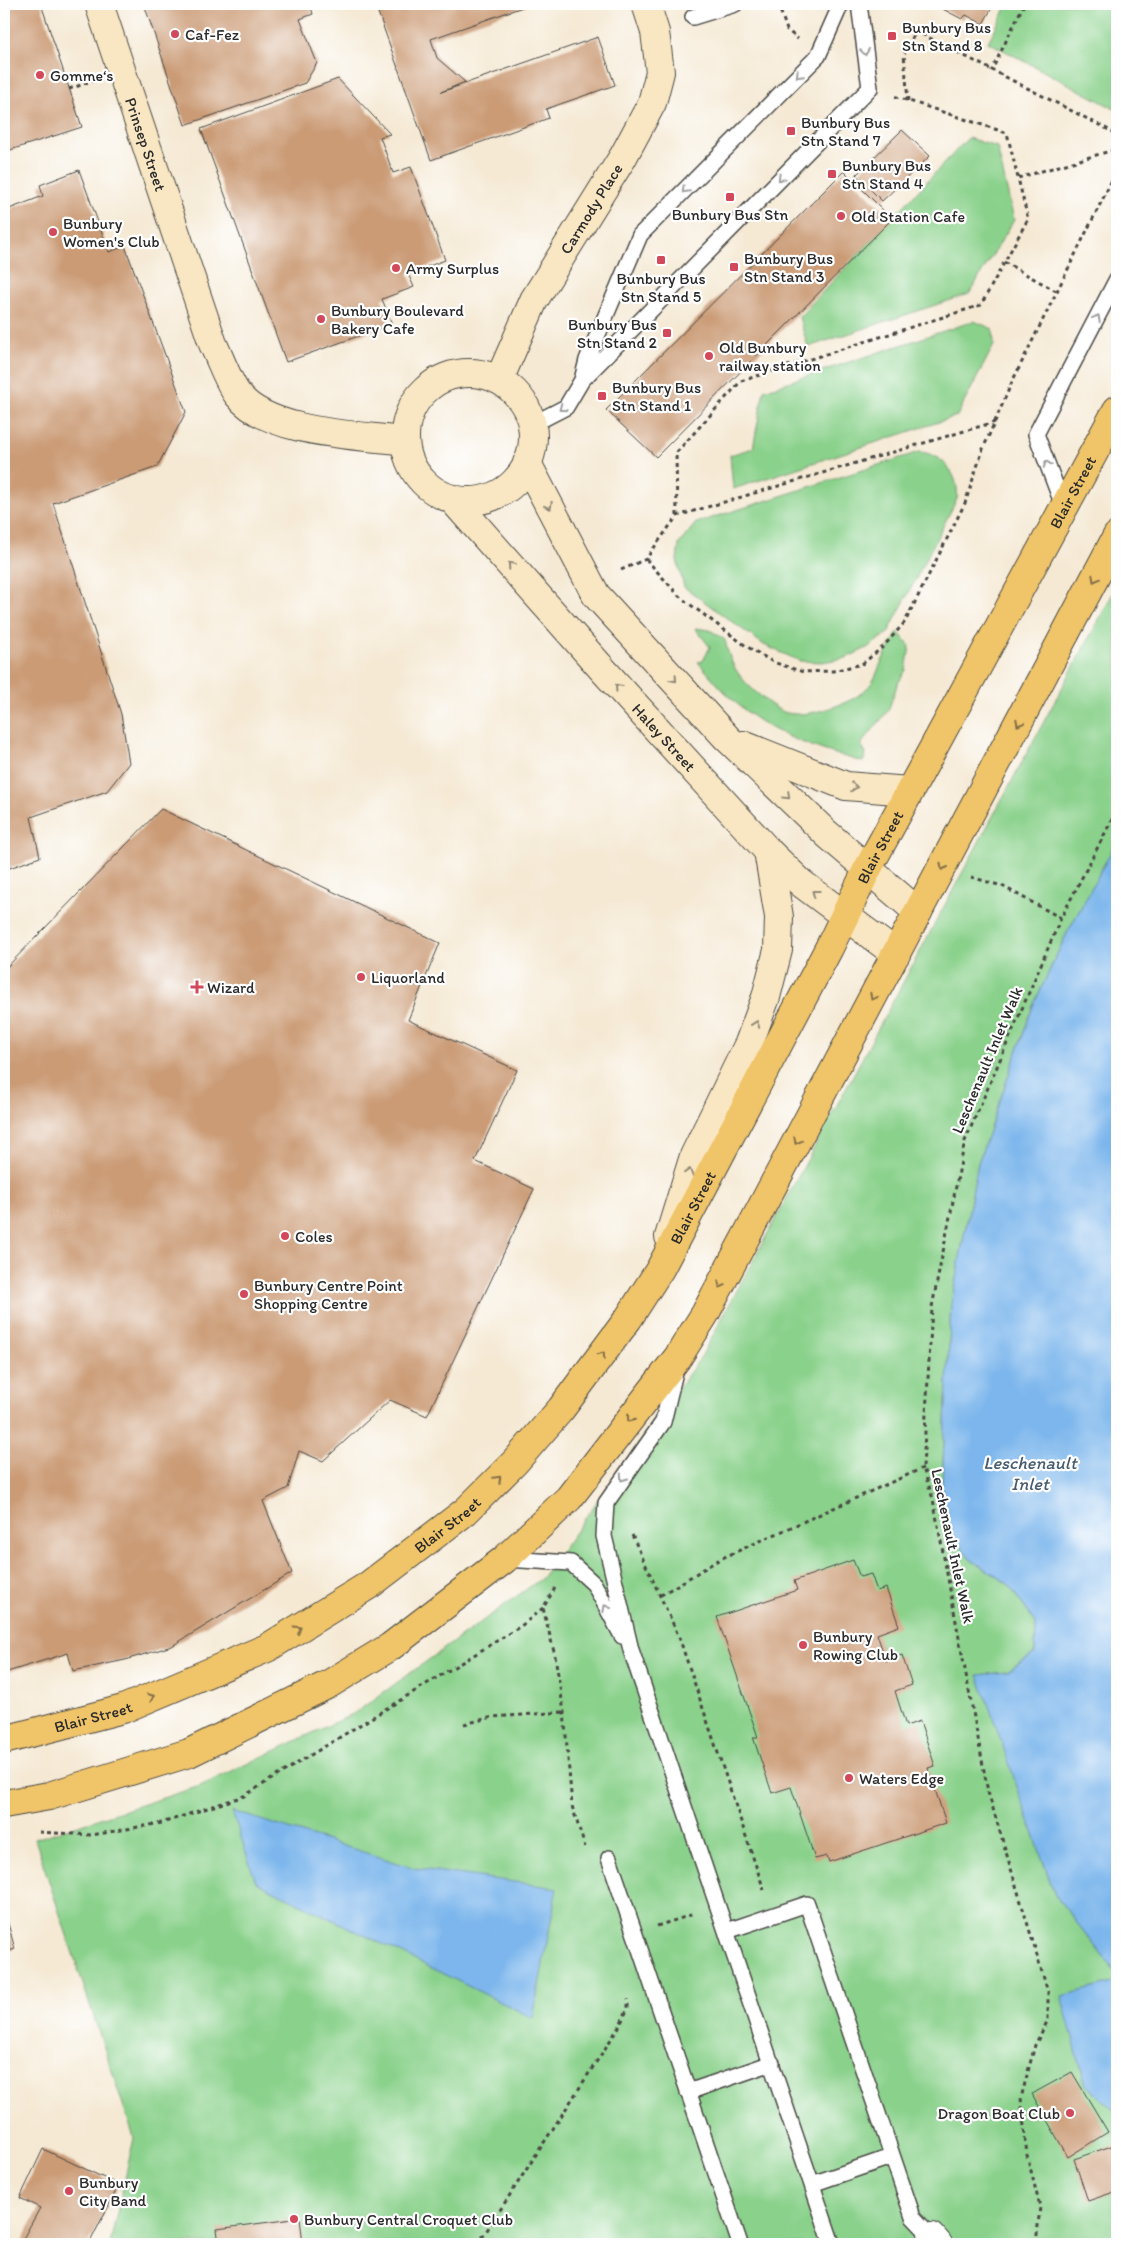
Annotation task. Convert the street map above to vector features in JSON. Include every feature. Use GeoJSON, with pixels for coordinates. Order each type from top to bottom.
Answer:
{"type":"FeatureCollection","features":[{"type":"Feature","properties":{"kind":"main road","name":"Blair Street"},"geometry":{"type":"LineString","coordinates":[[4,1740],[132,1706],[267,1648],[369,1585],[466,1511],[515,1462],[562,1409],[628,1319],[660,1269],[829,948],[843,915],[1117,410]]}},
{"type":"Feature","properties":{"kind":"main road"},"geometry":{"type":"LineString","coordinates":[[4,1804],[49,1796],[189,1753],[344,1675],[390,1647],[504,1559],[569,1498],[678,1357],[705,1314],[1117,536]]}},
{"type":"Feature","properties":{"kind":"street","name":"Prinsep Street"},"geometry":{"type":"LineString","coordinates":[[98,4],[213,344],[238,395],[263,415],[288,425],[405,441]]}},
{"type":"Feature","properties":{"kind":"street","name":"Carmody Place"},"geometry":{"type":"LineString","coordinates":[[498,380],[534,300],[624,157],[652,103],[660,72],[655,32],[646,4]]}},
{"type":"Feature","properties":{"kind":"street"},"geometry":{"type":"LineString","coordinates":[[477,373],[498,380],[514,392],[525,407],[531,425],[532,445],[527,463],[517,478],[504,490],[488,498],[470,501],[452,499],[434,491],[419,478],[409,460],[405,441],[407,418],[417,398],[434,383],[454,374],[477,373]]}},
{"type":"Feature","properties":{"kind":"street"},"geometry":{"type":"LineString","coordinates":[[527,463],[596,595],[727,738],[827,834],[918,912]]}},
{"type":"Feature","properties":{"kind":"street","name":"Haley Street"},"geometry":{"type":"LineString","coordinates":[[452,499],[768,852],[801,883],[896,954]]}},
{"type":"Feature","properties":{"kind":"street"},"geometry":{"type":"LineString","coordinates":[[727,738],[846,786],[910,791]]}},
{"type":"Feature","properties":{"kind":"street"},"geometry":{"type":"LineString","coordinates":[[660,1269],[694,1156],[749,1043],[766,997],[778,950],[780,917],[768,852]]}},
{"type":"Feature","properties":{"kind":"lane"},"geometry":{"type":"LineString","coordinates":[[693,17],[736,4]]}},
{"type":"Feature","properties":{"kind":"lane"},"geometry":{"type":"LineString","coordinates":[[582,380],[587,360],[640,235],[818,56],[840,4]]}},
{"type":"Feature","properties":{"kind":"lane"},"geometry":{"type":"LineString","coordinates":[[531,425],[566,407],[582,380],[870,88],[859,4]]}},
{"type":"Feature","properties":{"kind":"lane"},"geometry":{"type":"LineString","coordinates":[[1064,510],[1036,434],[1117,279]]}},
{"type":"Feature","properties":{"kind":"lane"},"geometry":{"type":"LineString","coordinates":[[678,1357],[663,1422],[606,1503],[604,1536],[631,1650],[832,2244]]}},
{"type":"Feature","properties":{"kind":"lane"},"geometry":{"type":"LineString","coordinates":[[504,1559],[571,1563],[594,1584],[631,1650]]}},
{"type":"Feature","properties":{"kind":"lane"},"geometry":{"type":"LineString","coordinates":[[609,1858],[740,2244]]}},
{"type":"Feature","properties":{"kind":"lane"},"geometry":{"type":"LineString","coordinates":[[727,1931],[807,1904],[891,2157],[913,2217],[935,2241]]}},
{"type":"Feature","properties":{"kind":"lane"},"geometry":{"type":"LineString","coordinates":[[688,2092],[772,2063]]}},
{"type":"Feature","properties":{"kind":"lane"},"geometry":{"type":"LineString","coordinates":[[812,2184],[891,2157]]}},
{"type":"Feature","properties":{"kind":"path"},"geometry":{"type":"LineString","coordinates":[[778,4],[786,30],[818,56]]}},
{"type":"Feature","properties":{"kind":"path"},"geometry":{"type":"LineString","coordinates":[[992,70],[1024,4]]}},
{"type":"Feature","properties":{"kind":"path"},"geometry":{"type":"LineString","coordinates":[[908,101],[904,54],[916,31],[1117,134]]}},
{"type":"Feature","properties":{"kind":"path"},"geometry":{"type":"LineString","coordinates":[[621,570],[646,559],[677,516],[676,452],[741,381],[981,305],[1028,219],[1007,133],[870,88]]}},
{"type":"Feature","properties":{"kind":"path"},"geometry":{"type":"LineString","coordinates":[[1018,178],[1117,149]]}},
{"type":"Feature","properties":{"kind":"path"},"geometry":{"type":"LineString","coordinates":[[646,559],[680,597],[746,646],[773,662],[803,672],[834,671],[862,664],[884,646],[905,622],[965,503],[995,422],[1117,170]]}},
{"type":"Feature","properties":{"kind":"path"},"geometry":{"type":"LineString","coordinates":[[1004,262],[1057,291]]}},
{"type":"Feature","properties":{"kind":"path"},"geometry":{"type":"LineString","coordinates":[[677,516],[995,422]]}},
{"type":"Feature","properties":{"kind":"path","name":"Leschenault Inlet Walk"},"geometry":{"type":"LineString","coordinates":[[1036,2244],[1040,2207],[1027,2154],[1021,2098],[1035,2046],[1048,2020],[1048,1992],[988,1792],[933,1498],[923,1468],[932,1307],[965,1141],[1061,918],[1117,810]]}},
{"type":"Feature","properties":{"kind":"path"},"geometry":{"type":"LineString","coordinates":[[661,1595],[720,1560],[923,1468]]}},
{"type":"Feature","properties":{"kind":"path"},"geometry":{"type":"LineString","coordinates":[[30,1832],[92,1835],[162,1823],[244,1796],[521,1626],[543,1608]]}},
{"type":"Feature","properties":{"kind":"path"},"geometry":{"type":"LineString","coordinates":[[464,1724],[494,1716],[564,1712],[572,1806],[587,1851]]}},
{"type":"Feature","properties":{"kind":"path"},"geometry":{"type":"LineString","coordinates":[[478,2244],[619,2027],[628,2008],[628,1994]]}},
{"type":"Feature","properties":{"kind":"green space"},"geometry":{"type":"Polygon","coordinates":[[[1008,4],[1117,4],[1117,110],[988,42],[1008,4]]]}},
{"type":"Feature","properties":{"kind":"green space"},"geometry":{"type":"Polygon","coordinates":[[[968,138],[997,147],[1014,220],[969,294],[808,347],[799,317],[968,138]]]}},
{"type":"Feature","properties":{"kind":"green space"},"geometry":{"type":"Polygon","coordinates":[[[974,321],[993,329],[994,345],[957,416],[733,489],[730,455],[753,448],[764,390],[974,321]]]}},
{"type":"Feature","properties":{"kind":"green space"},"geometry":{"type":"Polygon","coordinates":[[[919,452],[928,453],[948,467],[956,482],[957,499],[888,633],[867,648],[846,658],[822,662],[800,661],[764,645],[684,587],[677,560],[679,544],[696,523],[919,452]]]}},
{"type":"Feature","properties":{"kind":"green space"},"geometry":{"type":"Polygon","coordinates":[[[1117,586],[1117,841],[1066,935],[1033,1006],[978,1163],[951,1304],[942,1483],[970,1559],[1007,1583],[1036,1623],[1035,1653],[1007,1672],[979,1675],[1055,1895],[1117,1974],[1117,1982],[1062,1996],[1086,2085],[1117,2113],[1117,2244],[110,2244],[134,2138],[35,1839],[200,1786],[355,1713],[542,1578],[701,1357],[1117,586]]]}},
{"type":"Feature","properties":{"kind":"green space"},"geometry":{"type":"Polygon","coordinates":[[[695,628],[710,630],[725,640],[727,650],[738,674],[775,707],[793,714],[827,709],[855,698],[874,679],[898,632],[910,646],[906,670],[897,685],[888,711],[861,744],[866,754],[863,762],[793,739],[761,722],[746,711],[723,690],[698,662],[703,661],[710,647],[695,628]]]}},
{"type":"Feature","properties":{"kind":"water","name":"Leschenault Inlet"},"geometry":{"type":"Polygon","coordinates":[[[1117,841],[1117,1974],[1055,1895],[978,1675],[1007,1672],[1035,1653],[1036,1623],[1007,1583],[970,1559],[948,1527],[942,1483],[951,1304],[978,1163],[1033,1006],[1066,935],[1117,841]]]}},
{"type":"Feature","properties":{"kind":"water"},"geometry":{"type":"Polygon","coordinates":[[[232,1811],[414,1868],[557,1888],[533,2018],[256,1882],[232,1811]]]}},
{"type":"Feature","properties":{"kind":"water"},"geometry":{"type":"Polygon","coordinates":[[[1117,1982],[1117,2113],[1086,2085],[1061,1996],[1117,1982]]]}},
{"type":"Feature","properties":{"kind":"building"},"geometry":{"type":"Polygon","coordinates":[[[12,4],[41,4],[82,127],[4,152],[4,7],[12,4]]]}},
{"type":"Feature","properties":{"kind":"building"},"geometry":{"type":"Polygon","coordinates":[[[144,4],[310,4],[313,14],[300,19],[317,63],[305,83],[185,125],[144,4]]]}},
{"type":"Feature","properties":{"kind":"building"},"geometry":{"type":"Polygon","coordinates":[[[375,4],[531,4],[431,39],[437,58],[465,82],[441,92],[598,37],[615,85],[546,109],[549,118],[431,160],[375,4]]]}},
{"type":"Feature","properties":{"kind":"building"},"geometry":{"type":"Polygon","coordinates":[[[933,4],[994,4],[983,24],[966,15],[962,19],[933,4]]]}},
{"type":"Feature","properties":{"kind":"building"},"geometry":{"type":"Polygon","coordinates":[[[338,79],[390,134],[380,137],[393,173],[411,167],[445,260],[408,274],[414,287],[382,299],[392,324],[286,362],[201,129],[338,79]]]}},
{"type":"Feature","properties":{"kind":"building"},"geometry":{"type":"Polygon","coordinates":[[[902,130],[930,156],[882,201],[856,175],[902,130]]]}},
{"type":"Feature","properties":{"kind":"building"},"geometry":{"type":"Polygon","coordinates":[[[79,170],[109,252],[125,246],[186,412],[157,467],[53,503],[121,714],[129,763],[107,791],[31,817],[40,857],[4,870],[4,211],[43,196],[40,185],[79,170]]]}},
{"type":"Feature","properties":{"kind":"building","name":"Old Bunbury railway station"},"geometry":{"type":"Polygon","coordinates":[[[844,171],[892,219],[656,457],[606,410],[844,171]]]}},
{"type":"Feature","properties":{"kind":"building","name":"Bunbury Centre Point Shopping Centre"},"geometry":{"type":"Polygon","coordinates":[[[161,809],[440,943],[408,1020],[517,1070],[475,1161],[534,1189],[427,1416],[390,1400],[323,1461],[299,1451],[288,1488],[263,1501],[292,1573],[172,1646],[125,1660],[73,1671],[68,1653],[4,1673],[4,970],[161,809]]]}},
{"type":"Feature","properties":{"kind":"building"},"geometry":{"type":"Polygon","coordinates":[[[853,1560],[860,1577],[871,1574],[877,1591],[886,1588],[899,1626],[877,1634],[886,1661],[902,1655],[912,1685],[895,1691],[906,1726],[920,1721],[935,1766],[928,1768],[946,1823],[829,1862],[827,1856],[815,1859],[791,1787],[772,1793],[753,1737],[758,1737],[717,1617],[797,1590],[794,1581],[853,1560]]]}},
{"type":"Feature","properties":{"kind":"building"},"geometry":{"type":"Polygon","coordinates":[[[4,1909],[15,1949],[4,1953],[4,1909]]]}},
{"type":"Feature","properties":{"kind":"building","name":"Dragon Boat Club"},"geometry":{"type":"Polygon","coordinates":[[[1072,2072],[1108,2132],[1068,2157],[1032,2094],[1072,2072]]]}},
{"type":"Feature","properties":{"kind":"building"},"geometry":{"type":"Polygon","coordinates":[[[1117,2144],[1117,2191],[1088,2201],[1074,2159],[1117,2144]]]}},
{"type":"Feature","properties":{"kind":"building","name":"Bunbury City Band"},"geometry":{"type":"Polygon","coordinates":[[[43,2149],[119,2185],[89,2244],[20,2244],[40,2208],[20,2198],[43,2149]]]}},
{"type":"Feature","properties":{"kind":"building","name":"Bunbury Central Croquet Club"},"geometry":{"type":"Polygon","coordinates":[[[300,2218],[303,2244],[219,2244],[217,2229],[300,2218]]]}},
{"type":"Feature","properties":{"kind":"place","name":"Caf-Fez"},"geometry":{"type":"Point","coordinates":[175,34]}},
{"type":"Feature","properties":{"kind":"place","name":"Bunbury Bus Stn Stand 8"},"geometry":{"type":"Point","coordinates":[892,36]}},
{"type":"Feature","properties":{"kind":"place","name":"Gomme‘s"},"geometry":{"type":"Point","coordinates":[40,75]}},
{"type":"Feature","properties":{"kind":"place","name":"Bunbury Bus Stn Stand 7"},"geometry":{"type":"Point","coordinates":[791,131]}},
{"type":"Feature","properties":{"kind":"place","name":"Bunbury Bus Stn Stand 4"},"geometry":{"type":"Point","coordinates":[832,174]}},
{"type":"Feature","properties":{"kind":"place","name":"Bunbury Bus Stn"},"geometry":{"type":"Point","coordinates":[730,197]}},
{"type":"Feature","properties":{"kind":"place","name":"Old Station Cafe"},"geometry":{"type":"Point","coordinates":[841,216]}},
{"type":"Feature","properties":{"kind":"place","name":"Bunbury Women's Club"},"geometry":{"type":"Point","coordinates":[53,232]}},
{"type":"Feature","properties":{"kind":"place","name":"Bunbury Bus Stn Stand 5"},"geometry":{"type":"Point","coordinates":[661,260]}},
{"type":"Feature","properties":{"kind":"place","name":"Bunbury Bus Stn Stand 3"},"geometry":{"type":"Point","coordinates":[734,267]}},
{"type":"Feature","properties":{"kind":"place","name":"Army Surplus"},"geometry":{"type":"Point","coordinates":[396,268]}},
{"type":"Feature","properties":{"kind":"place","name":"Bunbury Boulevard Bakery Cafe"},"geometry":{"type":"Point","coordinates":[321,319]}},
{"type":"Feature","properties":{"kind":"place","name":"Bunbury Bus Stn Stand 2"},"geometry":{"type":"Point","coordinates":[667,333]}},
{"type":"Feature","properties":{"kind":"place","name":"Old Bunbury railway station"},"geometry":{"type":"Point","coordinates":[709,356]}},
{"type":"Feature","properties":{"kind":"place","name":"Bunbury Bus Stn Stand 1"},"geometry":{"type":"Point","coordinates":[602,396]}},
{"type":"Feature","properties":{"kind":"place","name":"Liquorland"},"geometry":{"type":"Point","coordinates":[361,977]}},
{"type":"Feature","properties":{"kind":"place","name":"Wizard"},"geometry":{"type":"Point","coordinates":[197,987]}},
{"type":"Feature","properties":{"kind":"place","name":"Coles"},"geometry":{"type":"Point","coordinates":[285,1236]}},
{"type":"Feature","properties":{"kind":"place","name":"Bunbury Centre Point Shopping Centre"},"geometry":{"type":"Point","coordinates":[244,1294]}},
{"type":"Feature","properties":{"kind":"place","name":"Bunbury Rowing Club"},"geometry":{"type":"Point","coordinates":[803,1645]}},
{"type":"Feature","properties":{"kind":"place","name":"Waters Edge"},"geometry":{"type":"Point","coordinates":[849,1778]}},
{"type":"Feature","properties":{"kind":"place","name":"Dragon Boat Club"},"geometry":{"type":"Point","coordinates":[1070,2113]}},
{"type":"Feature","properties":{"kind":"place","name":"Bunbury City Band"},"geometry":{"type":"Point","coordinates":[69,2191]}},
{"type":"Feature","properties":{"kind":"place","name":"Bunbury Central Croquet Club"},"geometry":{"type":"Point","coordinates":[294,2219]}}]}
